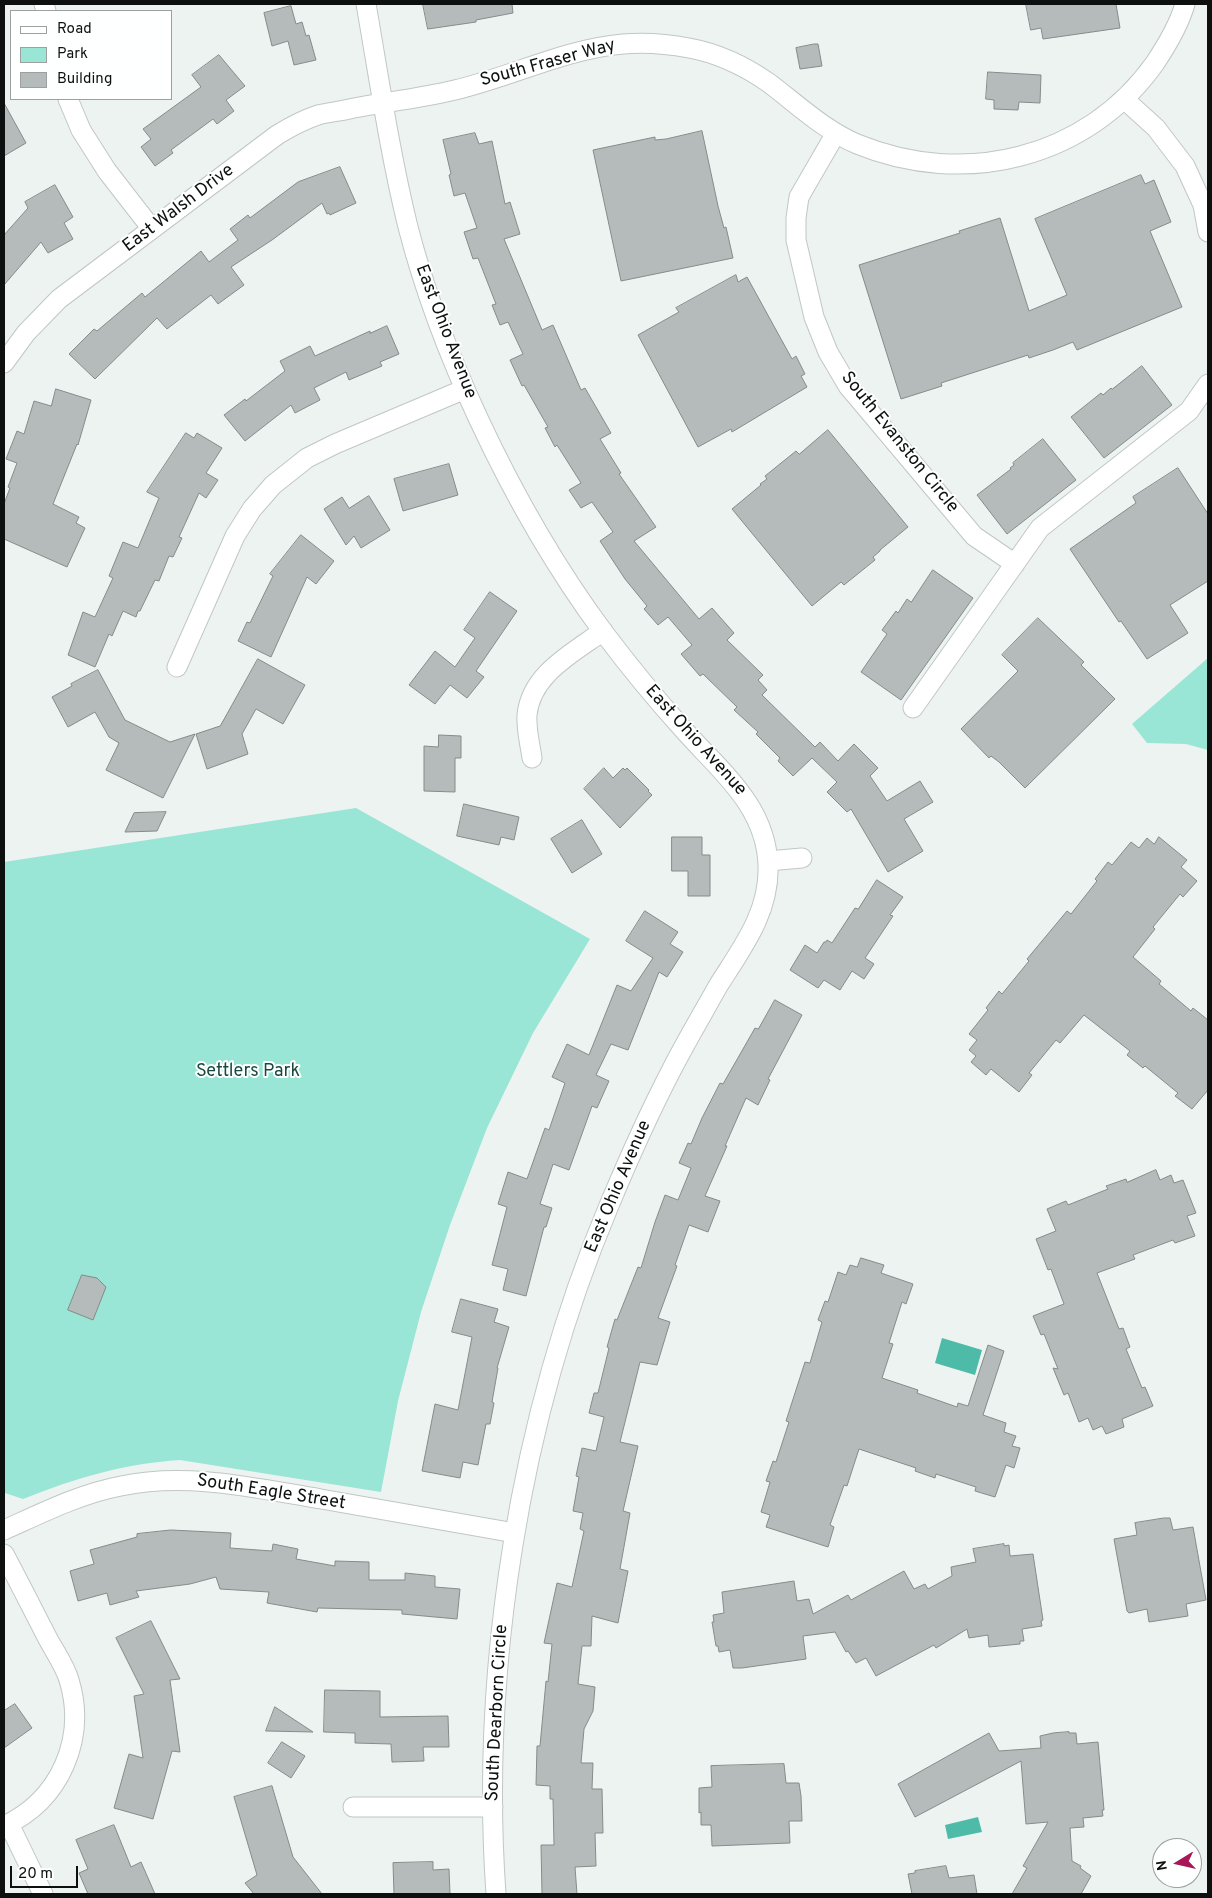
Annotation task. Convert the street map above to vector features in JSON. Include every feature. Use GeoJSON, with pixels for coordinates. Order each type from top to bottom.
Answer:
{"type":"FeatureCollection","features":[{"type":"Feature","properties":{"kind":"street","name":"East Ohio Avenue"},"geometry":{"type":"LineString","coordinates":[[366,4],[407,224],[435,314],[465,389],[503,469],[533,525],[566,579],[644,685],[738,788],[753,809],[763,834],[768,861],[768,883],[762,909],[754,928],[674,1064],[638,1138],[576,1292],[552,1372],[532,1452],[516,1533]]}},
{"type":"Feature","properties":{"kind":"street","name":"South Fraser Way"},"geometry":{"type":"LineString","coordinates":[[383,103],[456,90],[588,50],[622,44],[656,44],[692,49],[714,55],[740,66],[766,81],[822,125],[856,144],[892,157],[955,166],[993,163],[1030,154],[1065,140],[1098,120],[1124,99],[1145,76],[1167,45],[1185,4]]}},
{"type":"Feature","properties":{"kind":"street"},"geometry":{"type":"LineString","coordinates":[[1124,99],[1156,128],[1182,160],[1203,205],[1208,232]]}},
{"type":"Feature","properties":{"kind":"street"},"geometry":{"type":"LineString","coordinates":[[68,100],[81,130],[107,170],[152,229]]}},
{"type":"Feature","properties":{"kind":"street","name":"East Walsh Drive"},"geometry":{"type":"LineString","coordinates":[[4,363],[26,333],[60,299],[277,135],[298,123],[320,115],[383,103]]}},
{"type":"Feature","properties":{"kind":"street","name":"South Evanston Circle"},"geometry":{"type":"LineString","coordinates":[[836,133],[803,190],[796,218],[796,240],[814,317],[828,352],[848,386],[974,536],[1015,564]]}},
{"type":"Feature","properties":{"kind":"street"},"geometry":{"type":"LineString","coordinates":[[912,708],[1040,528],[1189,411],[1208,384]]}},
{"type":"Feature","properties":{"kind":"street"},"geometry":{"type":"LineString","coordinates":[[177,667],[235,536],[252,509],[273,485],[307,458],[465,389]]}},
{"type":"Feature","properties":{"kind":"street"},"geometry":{"type":"LineString","coordinates":[[532,758],[527,715],[532,694],[543,677],[554,667],[603,631]]}},
{"type":"Feature","properties":{"kind":"street"},"geometry":{"type":"LineString","coordinates":[[768,861],[802,858]]}},
{"type":"Feature","properties":{"kind":"street","name":"South Eagle Street"},"geometry":{"type":"LineString","coordinates":[[4,1530],[90,1494],[121,1486],[153,1481],[185,1480],[233,1484],[516,1533]]}},
{"type":"Feature","properties":{"kind":"street","name":"South Dearborn Circle"},"geometry":{"type":"LineString","coordinates":[[496,1894],[493,1807],[494,1724],[501,1641],[516,1533]]}},
{"type":"Feature","properties":{"kind":"street"},"geometry":{"type":"LineString","coordinates":[[4,1554],[69,1678],[74,1702],[75,1726],[71,1751],[62,1773],[48,1794],[30,1811],[6,1825],[43,1894]]}},
{"type":"Feature","properties":{"kind":"street"},"geometry":{"type":"LineString","coordinates":[[354,1807],[493,1807]]}},
{"type":"Feature","properties":{"kind":"green space"},"geometry":{"type":"Polygon","coordinates":[[[1208,658],[1208,750],[1186,744],[1147,743],[1132,724],[1208,658]]]}},
{"type":"Feature","properties":{"kind":"green space","name":"Settlers Park"},"geometry":{"type":"Polygon","coordinates":[[[356,808],[590,939],[533,1033],[487,1128],[450,1225],[421,1312],[398,1401],[381,1492],[180,1460],[138,1465],[100,1473],[23,1499],[5,1493],[4,862],[356,808]]]}},
{"type":"Feature","properties":{"kind":"shaded area"},"geometry":{"type":"Polygon","coordinates":[[[942,1338],[982,1350],[975,1375],[935,1363],[942,1338]]]}},
{"type":"Feature","properties":{"kind":"shaded area"},"geometry":{"type":"Polygon","coordinates":[[[978,1817],[982,1832],[948,1839],[945,1825],[978,1817]]]}},
{"type":"Feature","properties":{"kind":"building"},"geometry":{"type":"Polygon","coordinates":[[[423,4],[512,4],[513,13],[476,20],[476,22],[428,29],[423,4]]]}},
{"type":"Feature","properties":{"kind":"building"},"geometry":{"type":"Polygon","coordinates":[[[1026,4],[1116,4],[1120,28],[1043,39],[1041,28],[1031,30],[1026,4]]]}},
{"type":"Feature","properties":{"kind":"building"},"geometry":{"type":"Polygon","coordinates":[[[291,6],[296,24],[302,22],[306,36],[309,35],[316,60],[294,65],[288,41],[272,46],[264,13],[291,6]]]}},
{"type":"Feature","properties":{"kind":"building"},"geometry":{"type":"Polygon","coordinates":[[[818,44],[822,66],[800,69],[796,48],[818,44]]]}},
{"type":"Feature","properties":{"kind":"building"},"geometry":{"type":"Polygon","coordinates":[[[219,55],[245,86],[226,100],[234,111],[217,124],[213,119],[171,150],[173,153],[155,166],[141,147],[151,139],[143,129],[201,87],[192,75],[219,55]]]}},
{"type":"Feature","properties":{"kind":"building"},"geometry":{"type":"Polygon","coordinates":[[[988,72],[1041,75],[1040,103],[1019,102],[1018,110],[994,109],[994,100],[986,99],[988,72]]]}},
{"type":"Feature","properties":{"kind":"building"},"geometry":{"type":"Polygon","coordinates":[[[4,103],[26,143],[4,156],[4,103]]]}},
{"type":"Feature","properties":{"kind":"building"},"geometry":{"type":"Polygon","coordinates":[[[702,131],[718,206],[724,228],[726,227],[733,258],[621,281],[593,150],[655,137],[655,140],[666,139],[702,131]]]}},
{"type":"Feature","properties":{"kind":"building"},"geometry":{"type":"Polygon","coordinates":[[[475,133],[479,144],[492,141],[505,204],[510,202],[520,234],[504,239],[542,330],[553,325],[581,390],[585,388],[611,433],[600,439],[621,473],[619,474],[656,527],[634,541],[699,619],[712,608],[734,633],[727,640],[763,675],[758,680],[767,690],[762,695],[815,747],[820,742],[838,761],[854,744],[878,768],[870,776],[887,801],[920,781],[933,802],[904,819],[923,851],[888,872],[851,809],[847,812],[827,792],[837,782],[812,758],[793,776],[778,761],[780,758],[756,734],[758,732],[734,710],[737,707],[703,674],[700,676],[681,654],[692,645],[668,617],[658,625],[644,609],[647,606],[625,579],[600,541],[613,532],[592,502],[581,508],[569,490],[581,483],[557,445],[555,447],[545,428],[548,427],[524,385],[522,386],[510,360],[523,354],[508,322],[500,325],[492,305],[496,304],[478,258],[473,259],[464,232],[477,228],[465,193],[454,196],[443,140],[475,133]]]}},
{"type":"Feature","properties":{"kind":"building"},"geometry":{"type":"Polygon","coordinates":[[[340,167],[356,203],[330,215],[329,213],[327,214],[322,203],[272,240],[231,267],[244,285],[218,304],[211,295],[167,329],[157,318],[95,379],[69,354],[94,329],[97,331],[142,293],[145,297],[201,251],[209,262],[238,240],[230,229],[248,215],[250,218],[298,182],[340,167]]]}},
{"type":"Feature","properties":{"kind":"building"},"geometry":{"type":"Polygon","coordinates":[[[1141,175],[1145,184],[1154,180],[1171,222],[1150,231],[1182,307],[1077,350],[1073,342],[1029,358],[1028,355],[941,383],[942,386],[901,399],[859,265],[960,233],[959,231],[1000,218],[1029,311],[1067,295],[1035,219],[1141,175]]]}},
{"type":"Feature","properties":{"kind":"building"},"geometry":{"type":"Polygon","coordinates":[[[55,185],[73,217],[64,223],[73,239],[48,253],[41,242],[4,285],[4,235],[28,208],[25,202],[55,185]]]}},
{"type":"Feature","properties":{"kind":"building"},"geometry":{"type":"Polygon","coordinates":[[[736,275],[738,282],[747,277],[792,359],[796,356],[805,374],[801,376],[807,387],[732,432],[731,429],[698,447],[638,335],[679,312],[676,308],[736,275]]]}},
{"type":"Feature","properties":{"kind":"building"},"geometry":{"type":"Polygon","coordinates":[[[387,326],[399,354],[380,362],[382,366],[349,380],[346,372],[314,388],[320,400],[295,413],[291,405],[245,441],[224,415],[245,399],[246,401],[285,371],[280,361],[310,346],[315,356],[370,331],[370,333],[387,326]]]}},
{"type":"Feature","properties":{"kind":"building"},"geometry":{"type":"Polygon","coordinates":[[[1142,366],[1172,405],[1104,458],[1071,417],[1101,393],[1103,395],[1142,366]]]}},
{"type":"Feature","properties":{"kind":"building"},"geometry":{"type":"Polygon","coordinates":[[[56,389],[91,400],[78,445],[53,504],[79,517],[76,523],[85,528],[67,567],[4,539],[4,504],[17,463],[6,459],[17,431],[24,434],[34,401],[51,406],[56,389]]]}},
{"type":"Feature","properties":{"kind":"building"},"geometry":{"type":"Polygon","coordinates":[[[828,430],[908,527],[873,557],[875,560],[844,585],[841,582],[812,606],[732,509],[767,479],[765,476],[796,451],[799,454],[828,430]]]}},
{"type":"Feature","properties":{"kind":"building"},"geometry":{"type":"Polygon","coordinates":[[[186,433],[194,438],[197,433],[222,448],[206,473],[218,480],[206,498],[199,493],[179,537],[182,538],[173,557],[169,556],[159,581],[155,580],[136,617],[123,611],[112,636],[109,634],[95,667],[68,655],[83,612],[95,617],[113,578],[109,576],[123,542],[138,548],[159,498],[147,492],[186,433]]]}},
{"type":"Feature","properties":{"kind":"building"},"geometry":{"type":"Polygon","coordinates":[[[1043,439],[1076,480],[1007,534],[977,495],[1011,469],[1014,465],[1013,463],[1043,439]]]}},
{"type":"Feature","properties":{"kind":"building"},"geometry":{"type":"Polygon","coordinates":[[[449,464],[458,495],[403,511],[394,479],[449,464]]]}},
{"type":"Feature","properties":{"kind":"building"},"geometry":{"type":"Polygon","coordinates":[[[1178,468],[1208,514],[1208,581],[1170,605],[1188,633],[1147,659],[1121,621],[1119,622],[1070,549],[1136,503],[1133,497],[1178,468]]]}},
{"type":"Feature","properties":{"kind":"building"},"geometry":{"type":"Polygon","coordinates":[[[369,496],[390,530],[361,548],[354,536],[346,545],[324,509],[342,497],[349,508],[369,496]]]}},
{"type":"Feature","properties":{"kind":"building"},"geometry":{"type":"Polygon","coordinates":[[[301,535],[334,561],[316,584],[307,577],[271,657],[238,641],[247,622],[250,623],[273,576],[270,574],[301,535]]]}},
{"type":"Feature","properties":{"kind":"building"},"geometry":{"type":"Polygon","coordinates":[[[933,570],[973,598],[901,700],[861,672],[887,634],[882,630],[896,611],[898,613],[907,599],[911,602],[933,570]]]}},
{"type":"Feature","properties":{"kind":"building"},"geometry":{"type":"Polygon","coordinates":[[[490,592],[517,611],[476,671],[484,677],[467,698],[450,685],[435,704],[409,685],[435,651],[455,667],[475,638],[464,630],[490,592]]]}},
{"type":"Feature","properties":{"kind":"building"},"geometry":{"type":"Polygon","coordinates":[[[1038,618],[1084,662],[1081,665],[1115,699],[1025,788],[999,762],[991,756],[989,758],[961,729],[1018,671],[1002,655],[1038,618]]]}},
{"type":"Feature","properties":{"kind":"building"},"geometry":{"type":"Polygon","coordinates":[[[258,659],[305,685],[283,724],[256,709],[242,734],[248,754],[207,769],[196,734],[220,726],[258,659]]]}},
{"type":"Feature","properties":{"kind":"building"},"geometry":{"type":"Polygon","coordinates":[[[98,670],[125,720],[170,742],[195,734],[163,798],[106,770],[119,743],[109,737],[95,712],[68,727],[52,697],[72,686],[71,684],[98,670]]]}},
{"type":"Feature","properties":{"kind":"building"},"geometry":{"type":"Polygon","coordinates":[[[439,735],[461,736],[461,758],[455,758],[455,792],[424,791],[424,746],[438,747],[439,735]]]}},
{"type":"Feature","properties":{"kind":"building"},"geometry":{"type":"Polygon","coordinates":[[[604,768],[613,778],[623,768],[625,770],[627,768],[652,795],[620,828],[584,789],[604,768]]]}},
{"type":"Feature","properties":{"kind":"building"},"geometry":{"type":"Polygon","coordinates":[[[464,804],[519,817],[514,840],[501,837],[499,845],[457,836],[464,804]]]}},
{"type":"Feature","properties":{"kind":"building"},"geometry":{"type":"Polygon","coordinates":[[[166,812],[157,831],[125,832],[134,813],[166,812]]]}},
{"type":"Feature","properties":{"kind":"building"},"geometry":{"type":"Polygon","coordinates":[[[582,820],[602,854],[572,873],[551,839],[582,820]]]}},
{"type":"Feature","properties":{"kind":"building"},"geometry":{"type":"Polygon","coordinates":[[[672,837],[702,837],[702,855],[710,855],[710,896],[688,896],[688,871],[672,871],[672,837]]]}},
{"type":"Feature","properties":{"kind":"building"},"geometry":{"type":"Polygon","coordinates":[[[1159,837],[1187,860],[1181,867],[1197,881],[1183,897],[1180,894],[1153,927],[1155,929],[1133,957],[1161,981],[1159,984],[1191,1011],[1193,1008],[1208,1020],[1208,1090],[1192,1109],[1175,1096],[1178,1093],[1145,1066],[1143,1068],[1127,1055],[1130,1051],[1084,1015],[1060,1043],[1056,1040],[1029,1073],[1032,1075],[1019,1092],[991,1069],[986,1075],[971,1062],[976,1056],[969,1050],[977,1040],[969,1034],[988,1010],[986,1008],[999,991],[1002,994],[1029,961],[1027,959],[1067,911],[1071,914],[1097,881],[1095,879],[1108,862],[1112,865],[1131,842],[1139,848],[1147,838],[1154,844],[1159,837]]]}},
{"type":"Feature","properties":{"kind":"building"},"geometry":{"type":"Polygon","coordinates":[[[877,880],[903,897],[890,915],[893,916],[865,958],[874,964],[864,979],[852,971],[840,990],[824,980],[818,988],[790,970],[805,945],[817,953],[827,940],[832,943],[855,908],[858,909],[877,880]]]}},
{"type":"Feature","properties":{"kind":"building"},"geometry":{"type":"Polygon","coordinates":[[[645,911],[678,932],[670,944],[683,952],[667,977],[659,972],[628,1050],[611,1044],[596,1075],[609,1081],[597,1108],[592,1106],[569,1170],[553,1164],[540,1204],[552,1208],[546,1227],[544,1227],[526,1296],[503,1290],[508,1269],[492,1265],[507,1207],[498,1204],[508,1172],[527,1179],[545,1128],[549,1130],[565,1083],[552,1077],[567,1044],[589,1055],[617,985],[631,991],[653,958],[626,941],[645,911]]]}},
{"type":"Feature","properties":{"kind":"building"},"geometry":{"type":"Polygon","coordinates":[[[775,1000],[802,1015],[768,1079],[770,1080],[758,1105],[746,1098],[725,1146],[727,1146],[705,1196],[720,1201],[708,1232],[689,1225],[675,1265],[677,1266],[658,1318],[670,1322],[657,1365],[640,1362],[620,1442],[638,1446],[623,1511],[630,1513],[620,1569],[628,1571],[618,1623],[592,1616],[591,1646],[582,1646],[578,1684],[595,1687],[593,1711],[584,1729],[581,1763],[593,1763],[592,1789],[602,1789],[603,1833],[595,1833],[596,1866],[575,1867],[577,1894],[542,1894],[541,1845],[554,1845],[553,1799],[550,1799],[550,1786],[536,1785],[537,1746],[540,1746],[546,1681],[548,1682],[552,1644],[544,1643],[557,1583],[572,1587],[584,1531],[580,1529],[583,1513],[573,1511],[579,1477],[576,1476],[582,1448],[596,1451],[604,1417],[589,1413],[594,1393],[598,1393],[609,1348],[607,1347],[615,1319],[617,1320],[638,1267],[641,1268],[665,1195],[678,1200],[691,1168],[679,1163],[688,1143],[691,1144],[720,1083],[723,1084],[755,1028],[758,1029],[775,1000]]]}},
{"type":"Feature","properties":{"kind":"building"},"geometry":{"type":"Polygon","coordinates":[[[1156,1170],[1160,1180],[1171,1175],[1174,1183],[1183,1180],[1196,1213],[1187,1216],[1195,1236],[1175,1243],[1173,1240],[1133,1255],[1135,1259],[1097,1273],[1119,1329],[1123,1328],[1130,1347],[1126,1349],[1142,1388],[1145,1387],[1153,1406],[1122,1419],[1124,1427],[1106,1434],[1102,1426],[1093,1430],[1088,1418],[1079,1422],[1068,1393],[1064,1395],[1053,1368],[1058,1369],[1044,1334],[1041,1335],[1033,1316],[1064,1304],[1051,1269],[1048,1270],[1036,1239],[1056,1231],[1047,1209],[1066,1201],[1068,1205],[1108,1189],[1106,1186],[1126,1179],[1127,1182],[1156,1170]]]}},
{"type":"Feature","properties":{"kind":"building"},"geometry":{"type":"Polygon","coordinates":[[[861,1258],[884,1265],[881,1273],[913,1284],[906,1304],[902,1302],[889,1343],[893,1344],[882,1378],[918,1390],[917,1393],[957,1407],[958,1403],[968,1406],[988,1345],[1004,1351],[983,1415],[1006,1423],[1004,1432],[1016,1436],[1012,1446],[1020,1448],[1014,1468],[1006,1465],[995,1497],[975,1491],[976,1487],[936,1474],[935,1478],[915,1471],[916,1468],[859,1449],[847,1486],[844,1485],[830,1525],[834,1527],[828,1547],[766,1527],[770,1515],[761,1512],[770,1482],[766,1481],[773,1461],[776,1462],[789,1422],[786,1421],[805,1362],[810,1363],[822,1322],[818,1320],[825,1301],[828,1302],[838,1272],[846,1275],[850,1265],[857,1267],[861,1258]]]}},
{"type":"Feature","properties":{"kind":"building"},"geometry":{"type":"Polygon","coordinates":[[[82,1275],[97,1278],[106,1287],[93,1320],[68,1310],[82,1275]]]}},
{"type":"Feature","properties":{"kind":"building"},"geometry":{"type":"Polygon","coordinates":[[[461,1299],[498,1309],[494,1322],[509,1327],[497,1368],[490,1424],[486,1424],[478,1465],[463,1462],[460,1478],[422,1471],[435,1404],[458,1410],[472,1337],[452,1332],[461,1299]]]}},
{"type":"Feature","properties":{"kind":"building"},"geometry":{"type":"Polygon","coordinates":[[[1170,1518],[1173,1530],[1193,1527],[1206,1600],[1186,1604],[1188,1616],[1149,1622],[1147,1609],[1129,1613],[1127,1611],[1114,1539],[1137,1535],[1135,1523],[1170,1518]]]}},
{"type":"Feature","properties":{"kind":"building"},"geometry":{"type":"Polygon","coordinates":[[[171,1530],[231,1533],[230,1548],[272,1551],[273,1544],[298,1549],[296,1559],[335,1566],[335,1561],[369,1562],[369,1580],[405,1580],[405,1573],[435,1576],[435,1587],[460,1589],[457,1619],[402,1614],[402,1610],[318,1608],[317,1612],[267,1603],[269,1592],[220,1589],[216,1577],[190,1584],[136,1591],[139,1597],[110,1605],[107,1593],[78,1601],[70,1571],[94,1564],[90,1550],[137,1537],[137,1534],[171,1530]]]}},
{"type":"Feature","properties":{"kind":"building"},"geometry":{"type":"Polygon","coordinates":[[[1004,1544],[1004,1546],[1009,1545],[1010,1556],[1033,1554],[1043,1620],[1041,1621],[1042,1626],[1022,1629],[1024,1641],[1020,1641],[1020,1644],[989,1647],[988,1635],[969,1638],[967,1629],[936,1648],[934,1645],[876,1676],[866,1658],[856,1663],[848,1651],[846,1652],[835,1632],[803,1636],[806,1659],[742,1668],[733,1668],[730,1650],[719,1652],[718,1646],[716,1646],[712,1622],[714,1622],[713,1615],[724,1613],[722,1592],[794,1581],[797,1601],[809,1599],[813,1614],[848,1595],[851,1600],[904,1571],[914,1589],[925,1584],[928,1589],[952,1576],[951,1567],[976,1562],[973,1549],[1004,1544]]]}},
{"type":"Feature","properties":{"kind":"building"},"geometry":{"type":"Polygon","coordinates":[[[151,1621],[180,1679],[170,1680],[180,1752],[172,1751],[153,1819],[114,1808],[129,1754],[143,1758],[134,1696],[144,1694],[116,1638],[151,1621]]]}},
{"type":"Feature","properties":{"kind":"building"},"geometry":{"type":"Polygon","coordinates":[[[325,1690],[380,1691],[380,1717],[448,1716],[449,1747],[423,1747],[424,1761],[392,1762],[391,1744],[355,1743],[355,1733],[324,1732],[325,1690]]]}},
{"type":"Feature","properties":{"kind":"building"},"geometry":{"type":"Polygon","coordinates":[[[15,1704],[32,1728],[4,1748],[4,1711],[15,1704]]]}},
{"type":"Feature","properties":{"kind":"building"},"geometry":{"type":"Polygon","coordinates":[[[275,1707],[313,1732],[266,1731],[275,1707]]]}},
{"type":"Feature","properties":{"kind":"building"},"geometry":{"type":"Polygon","coordinates":[[[1069,1732],[1076,1733],[1077,1744],[1098,1742],[1104,1810],[1102,1810],[1103,1816],[1083,1818],[1084,1827],[1070,1828],[1072,1861],[1081,1866],[1080,1868],[1091,1876],[1081,1894],[1012,1894],[1027,1868],[1023,1866],[1048,1822],[1026,1824],[1021,1761],[915,1817],[898,1784],[989,1733],[999,1751],[1041,1748],[1040,1736],[1069,1732]]]}},
{"type":"Feature","properties":{"kind":"building"},"geometry":{"type":"Polygon","coordinates":[[[282,1742],[305,1756],[291,1778],[268,1763],[282,1742]]]}},
{"type":"Feature","properties":{"kind":"building"},"geometry":{"type":"Polygon","coordinates":[[[784,1764],[786,1783],[799,1783],[801,1796],[802,1821],[789,1821],[790,1843],[712,1846],[711,1825],[701,1825],[701,1812],[699,1813],[699,1788],[712,1787],[711,1766],[784,1764]]]}},
{"type":"Feature","properties":{"kind":"building"},"geometry":{"type":"Polygon","coordinates":[[[272,1786],[293,1857],[322,1894],[254,1894],[245,1883],[257,1875],[234,1797],[272,1786]]]}},
{"type":"Feature","properties":{"kind":"building"},"geometry":{"type":"Polygon","coordinates":[[[114,1825],[131,1867],[141,1862],[155,1894],[88,1894],[79,1873],[88,1869],[76,1840],[114,1825]]]}},
{"type":"Feature","properties":{"kind":"building"},"geometry":{"type":"Polygon","coordinates":[[[433,1862],[433,1870],[449,1869],[450,1894],[394,1894],[393,1863],[433,1862]]]}},
{"type":"Feature","properties":{"kind":"building"},"geometry":{"type":"Polygon","coordinates":[[[946,1866],[949,1878],[974,1875],[977,1894],[912,1894],[908,1874],[946,1866]]]}}]}
